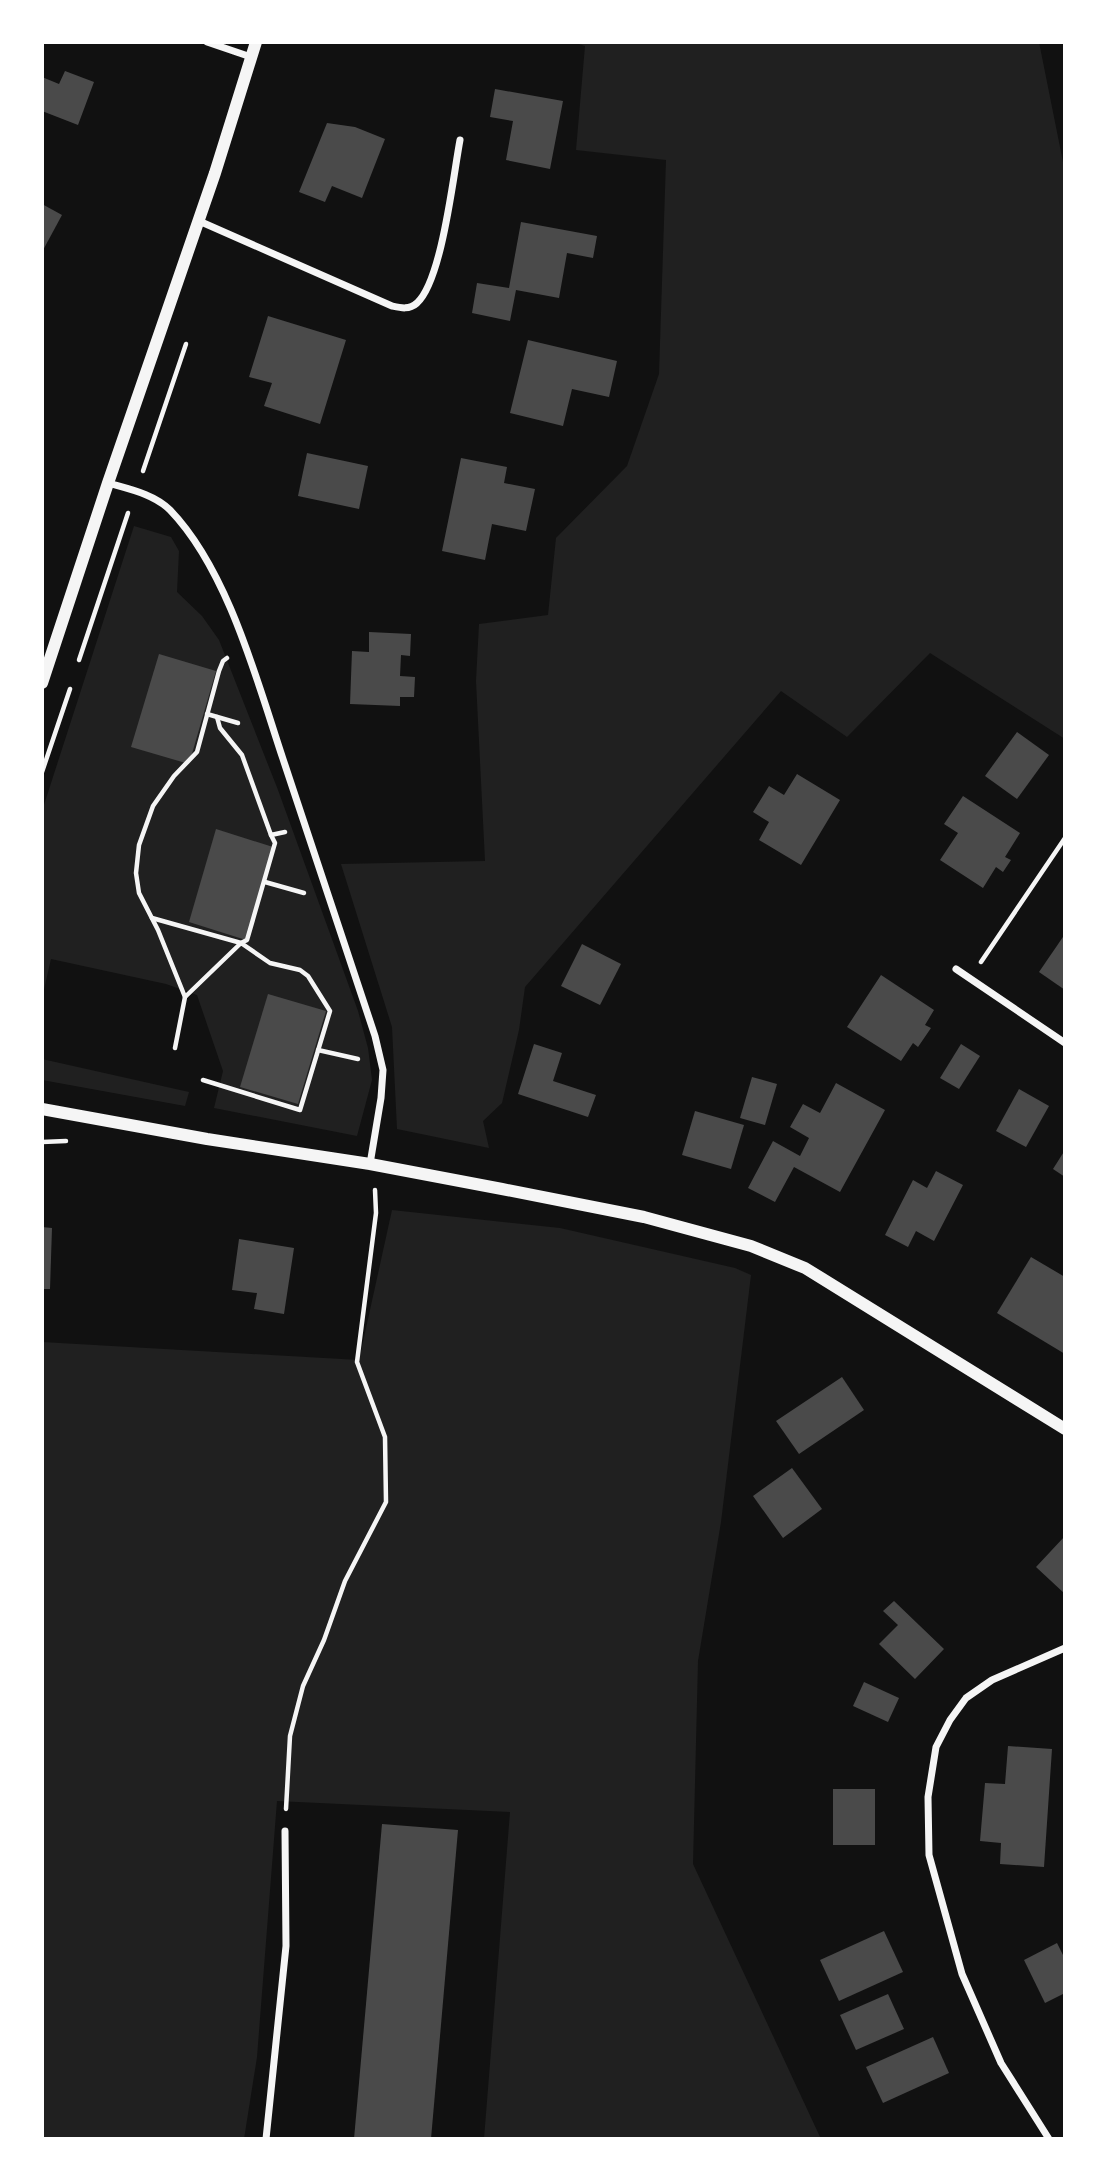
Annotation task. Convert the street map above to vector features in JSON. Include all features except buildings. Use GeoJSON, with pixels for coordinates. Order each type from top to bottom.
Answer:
{"type":"FeatureCollection","features":[{"type":"Feature","properties":{"kind":"street"},"geometry":{"type":"LineString","coordinates":[[207,42],[251,57]]}},
{"type":"Feature","properties":{"kind":"street"},"geometry":{"type":"LineString","coordinates":[[43,677],[199,220],[256,42]]}},
{"type":"Feature","properties":{"kind":"street"},"geometry":{"type":"LineString","coordinates":[[199,220],[404,309],[416,305],[434,271],[460,141]]}},
{"type":"Feature","properties":{"kind":"street"},"geometry":{"type":"LineString","coordinates":[[108,483],[140,492],[168,508],[190,534],[211,569],[246,648],[375,1036],[381,1064],[381,1098],[370,1164]]}},
{"type":"Feature","properties":{"kind":"street"},"geometry":{"type":"LineString","coordinates":[[956,969],[1065,1043]]}},
{"type":"Feature","properties":{"kind":"street"},"geometry":{"type":"LineString","coordinates":[[42,1110],[370,1164],[644,1217],[751,1246],[805,1268],[1065,1429]]}},
{"type":"Feature","properties":{"kind":"street"},"geometry":{"type":"LineString","coordinates":[[1049,2139],[1002,2063],[962,1974],[929,1855],[928,1797],[936,1747],[950,1720],[967,1699],[992,1680],[1065,1648]]}},
{"type":"Feature","properties":{"kind":"street"},"geometry":{"type":"LineString","coordinates":[[266,2139],[286,1946],[285,1831]]}},
{"type":"Feature","properties":{"kind":"path"},"geometry":{"type":"LineString","coordinates":[[175,1048],[185,997],[139,893],[136,873],[139,845],[153,806],[174,776],[197,752],[223,660],[246,648]]}},
{"type":"Feature","properties":{"kind":"path"},"geometry":{"type":"LineString","coordinates":[[207,714],[238,723]]}},
{"type":"Feature","properties":{"kind":"path"},"geometry":{"type":"LineString","coordinates":[[185,997],[247,940],[275,843],[242,755],[220,728],[217,717]]}},
{"type":"Feature","properties":{"kind":"path"},"geometry":{"type":"LineString","coordinates":[[271,835],[306,828]]}},
{"type":"Feature","properties":{"kind":"path"},"geometry":{"type":"LineString","coordinates":[[970,979],[1065,838]]}},
{"type":"Feature","properties":{"kind":"path"},"geometry":{"type":"LineString","coordinates":[[265,881],[312,895],[326,889]]}},
{"type":"Feature","properties":{"kind":"path"},"geometry":{"type":"LineString","coordinates":[[151,917],[241,943],[271,963],[300,970],[308,976],[330,1011],[300,1110],[204,1080]]}},
{"type":"Feature","properties":{"kind":"path"},"geometry":{"type":"LineString","coordinates":[[318,1050],[381,1064]]}},
{"type":"Feature","properties":{"kind":"path"},"geometry":{"type":"LineString","coordinates":[[285,1831],[290,1736],[303,1686],[324,1640],[345,1581],[386,1502],[386,1437],[357,1362],[376,1213],[375,1186],[370,1164]]}},
{"type":"Feature","properties":{"kind":"shaded area"},"geometry":{"type":"Polygon","coordinates":[[[573,42],[1039,42],[1065,172],[1065,739],[930,653],[847,737],[781,691],[525,987],[519,1030],[502,1103],[483,1121],[489,1148],[397,1129],[392,1027],[341,864],[485,861],[476,681],[479,624],[548,615],[556,538],[627,466],[659,374],[666,160],[576,150],[585,46],[573,42]]]}},
{"type":"Feature","properties":{"kind":"shaded area"},"geometry":{"type":"Polygon","coordinates":[[[134,526],[171,537],[179,551],[177,592],[202,616],[219,640],[278,790],[358,1011],[368,1048],[372,1080],[357,1136],[214,1108],[223,1071],[197,995],[166,984],[51,959],[42,998],[42,811],[134,526]]]}},
{"type":"Feature","properties":{"kind":"shaded area"},"geometry":{"type":"Polygon","coordinates":[[[42,1059],[189,1092],[185,1106],[42,1080],[42,1059]]]}},
{"type":"Feature","properties":{"kind":"shaded area"},"geometry":{"type":"Polygon","coordinates":[[[392,1210],[560,1228],[735,1268],[751,1275],[721,1522],[698,1661],[693,1864],[821,2139],[484,2139],[510,1812],[277,1801],[257,2057],[244,2139],[42,2139],[42,1342],[359,1360],[392,1210]]]}}]}
